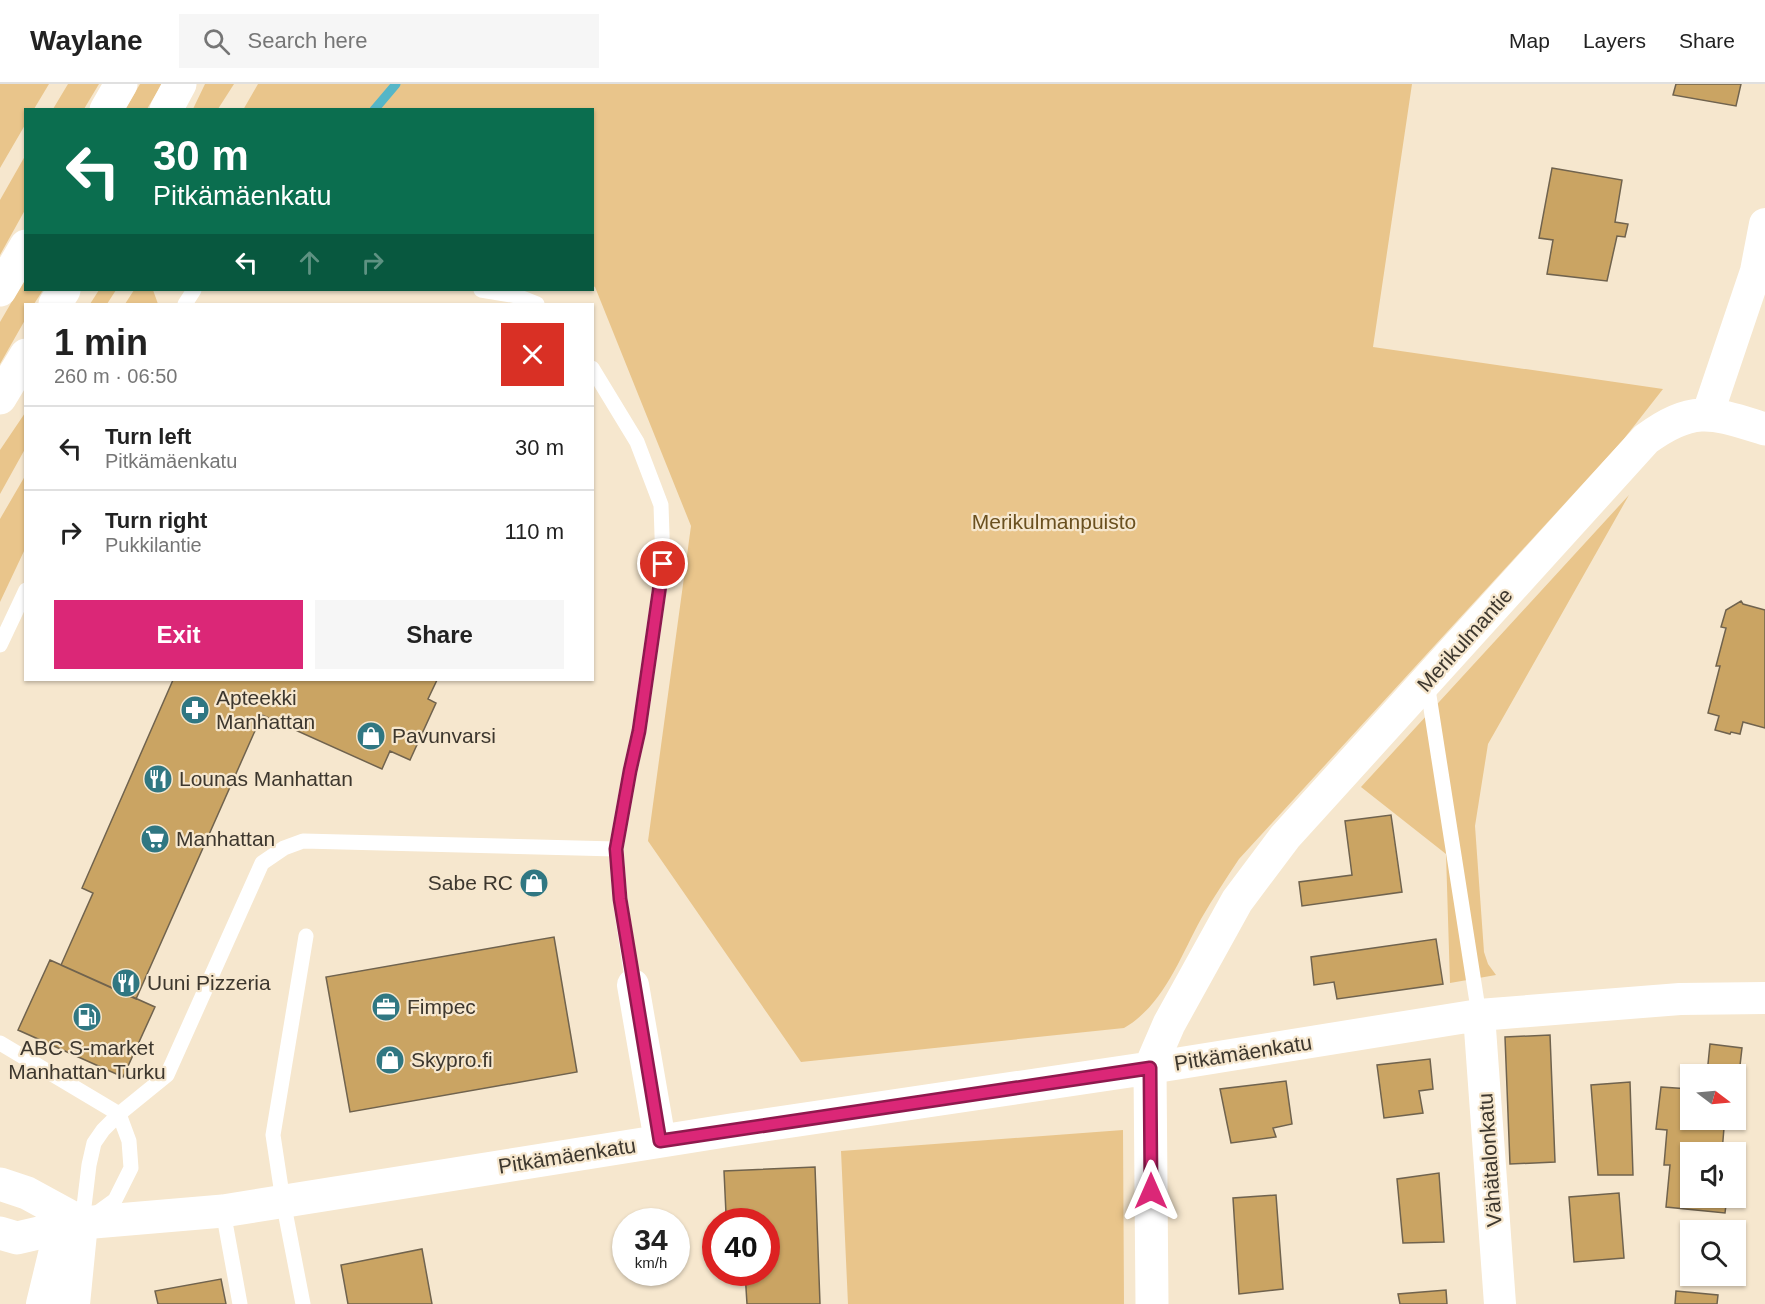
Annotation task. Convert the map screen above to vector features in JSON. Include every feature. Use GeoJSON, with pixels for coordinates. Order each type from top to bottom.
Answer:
{"type":"FeatureCollection","features":[{"type":"Feature","properties":{"kind":"main road"},"geometry":{"type":"LineString","coordinates":[[107,108],[121,84]]}},
{"type":"Feature","properties":{"kind":"main road"},"geometry":{"type":"LineString","coordinates":[[167,108],[180,84]]}},
{"type":"Feature","properties":{"kind":"main road"},"geometry":{"type":"LineString","coordinates":[[0,290],[24,249]]}},
{"type":"Feature","properties":{"kind":"main road"},"geometry":{"type":"LineString","coordinates":[[0,398],[24,358]]}},
{"type":"Feature","properties":{"kind":"main road"},"geometry":{"type":"LineString","coordinates":[[1708,413],[1765,429]]}},
{"type":"Feature","properties":{"kind":"main road","name":"Merikulmantie"},"geometry":{"type":"LineString","coordinates":[[1150,1068],[1169,1024],[1238,902],[1285,837],[1647,439],[1660,429],[1677,421],[1708,413]]}},
{"type":"Feature","properties":{"kind":"main road"},"geometry":{"type":"LineString","coordinates":[[1150,1068],[1152,1304]]}},
{"type":"Feature","properties":{"kind":"main road","name":"Pitkämäenkatu"},"geometry":{"type":"LineString","coordinates":[[0,1233],[17,1238],[82,1223],[223,1211],[660,1141],[1150,1068]]}},
{"type":"Feature","properties":{"kind":"main road"},"geometry":{"type":"LineString","coordinates":[[0,1184],[27,1193],[82,1223]]}},
{"type":"Feature","properties":{"kind":"street"},"geometry":{"type":"LineString","coordinates":[[1708,413],[1756,271],[1765,224]]}},
{"type":"Feature","properties":{"kind":"street"},"geometry":{"type":"LineString","coordinates":[[633,986],[660,1141]]}},
{"type":"Feature","properties":{"kind":"street","name":"Pitkämäenkatu"},"geometry":{"type":"LineString","coordinates":[[1150,1068],[1479,1015],[1680,999],[1765,998]]}},
{"type":"Feature","properties":{"kind":"street","name":"Vähätalonkatu"},"geometry":{"type":"LineString","coordinates":[[1479,1015],[1500,1304]]}},
{"type":"Feature","properties":{"kind":"street"},"geometry":{"type":"LineString","coordinates":[[42,1304],[55,1250],[82,1223]]}},
{"type":"Feature","properties":{"kind":"street"},"geometry":{"type":"LineString","coordinates":[[74,1304],[82,1223]]}},
{"type":"Feature","properties":{"kind":"lane"},"geometry":{"type":"LineString","coordinates":[[487,291],[518,296],[535,303]]}},
{"type":"Feature","properties":{"kind":"lane"},"geometry":{"type":"LineString","coordinates":[[594,371],[637,442],[661,505],[663,564],[639,731],[616,849],[620,899],[633,986]]}},
{"type":"Feature","properties":{"kind":"lane"},"geometry":{"type":"LineString","coordinates":[[0,645],[24,594]]}},
{"type":"Feature","properties":{"kind":"lane"},"geometry":{"type":"LineString","coordinates":[[1427,682],[1479,1015]]}},
{"type":"Feature","properties":{"kind":"lane"},"geometry":{"type":"LineString","coordinates":[[82,1223],[94,1143],[119,1114],[167,1075],[262,863],[284,848],[303,841],[616,849]]}},
{"type":"Feature","properties":{"kind":"lane"},"geometry":{"type":"LineString","coordinates":[[303,1304],[273,1135],[306,936]]}},
{"type":"Feature","properties":{"kind":"lane"},"geometry":{"type":"LineString","coordinates":[[0,1043],[119,1114],[129,1141],[131,1168],[115,1200],[82,1223]]}},
{"type":"Feature","properties":{"kind":"lane"},"geometry":{"type":"LineString","coordinates":[[223,1211],[240,1304]]}},
{"type":"Feature","properties":{"kind":"green space"},"geometry":{"type":"Polygon","coordinates":[[[0,84],[49,84],[35,108],[24,108],[24,127],[0,168],[0,84]]]}},
{"type":"Feature","properties":{"kind":"green space"},"geometry":{"type":"Polygon","coordinates":[[[68,84],[99,84],[85,108],[54,108],[68,84]]]}},
{"type":"Feature","properties":{"kind":"green space"},"geometry":{"type":"Polygon","coordinates":[[[140,84],[162,84],[148,108],[126,108],[140,84]]]}},
{"type":"Feature","properties":{"kind":"green space"},"geometry":{"type":"Polygon","coordinates":[[[205,84],[234,84],[219,108],[193,108],[205,84]]]}},
{"type":"Feature","properties":{"kind":"green space","name":"Merikulmanpuisto"},"geometry":{"type":"Polygon","coordinates":[[[258,84],[1412,84],[1373,347],[1663,389],[1623,440],[1239,859],[1201,919],[1170,979],[1150,1007],[1138,1018],[1124,1028],[801,1062],[648,841],[691,526],[594,286],[594,108],[244,108],[258,84]]]}},
{"type":"Feature","properties":{"kind":"green space"},"geometry":{"type":"Polygon","coordinates":[[[24,158],[24,212],[0,255],[0,200],[24,158]]]}},
{"type":"Feature","properties":{"kind":"green space"},"geometry":{"type":"Polygon","coordinates":[[[24,281],[24,291],[42,291],[35,303],[24,303],[24,322],[0,364],[0,322],[24,281]]]}},
{"type":"Feature","properties":{"kind":"green space"},"geometry":{"type":"Polygon","coordinates":[[[98,291],[115,291],[108,303],[91,303],[98,291]]]}},
{"type":"Feature","properties":{"kind":"green space"},"geometry":{"type":"Polygon","coordinates":[[[133,291],[153,291],[158,303],[126,303],[133,291]]]}},
{"type":"Feature","properties":{"kind":"green space"},"geometry":{"type":"Polygon","coordinates":[[[24,414],[24,451],[0,494],[0,450],[24,414]]]}},
{"type":"Feature","properties":{"kind":"green space"},"geometry":{"type":"Polygon","coordinates":[[[24,478],[24,551],[0,602],[0,519],[24,478]]]}},
{"type":"Feature","properties":{"kind":"green space"},"geometry":{"type":"Polygon","coordinates":[[[1629,495],[1488,744],[1475,826],[1484,952],[1488,964],[1496,975],[1450,983],[1446,854],[1361,787],[1629,495]]]}},
{"type":"Feature","properties":{"kind":"green space"},"geometry":{"type":"Polygon","coordinates":[[[1123,1130],[1124,1304],[848,1304],[841,1151],[1123,1130]]]}},
{"type":"Feature","properties":{"kind":"building"},"geometry":{"type":"Polygon","coordinates":[[[1676,84],[1741,84],[1736,106],[1673,95],[1676,84]]]}},
{"type":"Feature","properties":{"kind":"building"},"geometry":{"type":"Polygon","coordinates":[[[1552,168],[1622,180],[1615,222],[1628,224],[1625,237],[1617,236],[1607,281],[1547,274],[1553,240],[1539,238],[1552,168]]]}},
{"type":"Feature","properties":{"kind":"building"},"geometry":{"type":"Polygon","coordinates":[[[1741,601],[1743,604],[1765,610],[1765,728],[1743,722],[1740,734],[1731,732],[1730,734],[1715,730],[1719,716],[1708,713],[1720,666],[1716,666],[1726,628],[1721,627],[1726,610],[1741,601]]]}},
{"type":"Feature","properties":{"kind":"building","name":"Manhattan"},"geometry":{"type":"Polygon","coordinates":[[[173,681],[437,681],[428,699],[436,703],[410,760],[390,751],[382,769],[262,715],[136,999],[61,965],[93,893],[82,888],[173,681]]]}},
{"type":"Feature","properties":{"kind":"building"},"geometry":{"type":"Polygon","coordinates":[[[1391,815],[1402,892],[1302,906],[1299,882],[1352,875],[1345,821],[1391,815]]]}},
{"type":"Feature","properties":{"kind":"building"},"geometry":{"type":"Polygon","coordinates":[[[554,937],[577,1072],[350,1112],[326,977],[554,937]]]}},
{"type":"Feature","properties":{"kind":"building"},"geometry":{"type":"Polygon","coordinates":[[[1436,939],[1443,984],[1337,999],[1334,982],[1314,985],[1311,957],[1436,939]]]}},
{"type":"Feature","properties":{"kind":"building","name":"ABC S-market Manhattan Turku"},"geometry":{"type":"Polygon","coordinates":[[[50,960],[155,1007],[123,1077],[18,1030],[50,960]]]}},
{"type":"Feature","properties":{"kind":"building"},"geometry":{"type":"Polygon","coordinates":[[[1550,1035],[1555,1162],[1510,1164],[1505,1037],[1550,1035]]]}},
{"type":"Feature","properties":{"kind":"building"},"geometry":{"type":"Polygon","coordinates":[[[1710,1044],[1742,1048],[1740,1064],[1708,1064],[1710,1044]]]}},
{"type":"Feature","properties":{"kind":"building"},"geometry":{"type":"Polygon","coordinates":[[[1430,1059],[1433,1089],[1419,1091],[1423,1113],[1384,1118],[1377,1065],[1430,1059]]]}},
{"type":"Feature","properties":{"kind":"building"},"geometry":{"type":"Polygon","coordinates":[[[1286,1081],[1292,1124],[1273,1128],[1276,1137],[1231,1143],[1220,1089],[1286,1081]]]}},
{"type":"Feature","properties":{"kind":"building"},"geometry":{"type":"Polygon","coordinates":[[[1630,1082],[1633,1175],[1598,1175],[1591,1085],[1630,1082]]]}},
{"type":"Feature","properties":{"kind":"building"},"geometry":{"type":"Polygon","coordinates":[[[1661,1087],[1680,1088],[1680,1130],[1724,1130],[1723,1142],[1680,1142],[1680,1208],[1726,1208],[1725,1213],[1666,1207],[1670,1165],[1664,1165],[1667,1130],[1656,1129],[1661,1087]]]}},
{"type":"Feature","properties":{"kind":"building"},"geometry":{"type":"Polygon","coordinates":[[[815,1167],[820,1304],[747,1304],[746,1286],[780,1286],[780,1208],[726,1208],[724,1171],[815,1167]]]}},
{"type":"Feature","properties":{"kind":"building"},"geometry":{"type":"Polygon","coordinates":[[[1439,1173],[1444,1242],[1403,1243],[1397,1179],[1439,1173]]]}},
{"type":"Feature","properties":{"kind":"building"},"geometry":{"type":"Polygon","coordinates":[[[1619,1193],[1624,1258],[1574,1262],[1569,1197],[1619,1193]]]}},
{"type":"Feature","properties":{"kind":"building"},"geometry":{"type":"Polygon","coordinates":[[[1276,1195],[1283,1289],[1239,1294],[1233,1198],[1276,1195]]]}},
{"type":"Feature","properties":{"kind":"building"},"geometry":{"type":"Polygon","coordinates":[[[422,1249],[432,1304],[348,1304],[341,1265],[422,1249]]]}},
{"type":"Feature","properties":{"kind":"building"},"geometry":{"type":"Polygon","coordinates":[[[221,1279],[226,1304],[158,1304],[155,1291],[221,1279]]]}},
{"type":"Feature","properties":{"kind":"building"},"geometry":{"type":"Polygon","coordinates":[[[1446,1290],[1447,1304],[1400,1304],[1398,1294],[1446,1290]]]}},
{"type":"Feature","properties":{"kind":"building"},"geometry":{"type":"Polygon","coordinates":[[[1676,1291],[1718,1295],[1717,1304],[1675,1304],[1676,1291]]]}},
{"type":"Feature","properties":{"kind":"waterway"},"geometry":{"type":"LineString","coordinates":[[376,108],[396,84]]}},
{"type":"Feature","properties":{"kind":"place","name":"Apteekki Manhattan"},"geometry":{"type":"Point","coordinates":[195,710]}},
{"type":"Feature","properties":{"kind":"place","name":"Pavunvarsi"},"geometry":{"type":"Point","coordinates":[371,736]}},
{"type":"Feature","properties":{"kind":"place","name":"Lounas Manhattan"},"geometry":{"type":"Point","coordinates":[158,779]}},
{"type":"Feature","properties":{"kind":"place","name":"Manhattan"},"geometry":{"type":"Point","coordinates":[155,839]}},
{"type":"Feature","properties":{"kind":"place","name":"Sabe RC"},"geometry":{"type":"Point","coordinates":[534,883]}},
{"type":"Feature","properties":{"kind":"place","name":"Uuni Pizzeria"},"geometry":{"type":"Point","coordinates":[126,983]}},
{"type":"Feature","properties":{"kind":"place","name":"Fimpec"},"geometry":{"type":"Point","coordinates":[386,1007]}},
{"type":"Feature","properties":{"kind":"place","name":"ABC S-market Manhattan Turku"},"geometry":{"type":"Point","coordinates":[87,1017]}},
{"type":"Feature","properties":{"kind":"place","name":"Skypro.fi"},"geometry":{"type":"Point","coordinates":[390,1060]}},
{"type":"Feature","properties":{"kind":"route"},"geometry":{"type":"LineString","coordinates":[[663,564],[639,731],[616,849],[620,899],[633,986],[660,1141],[1150,1068],[1151,1191]]}}]}
